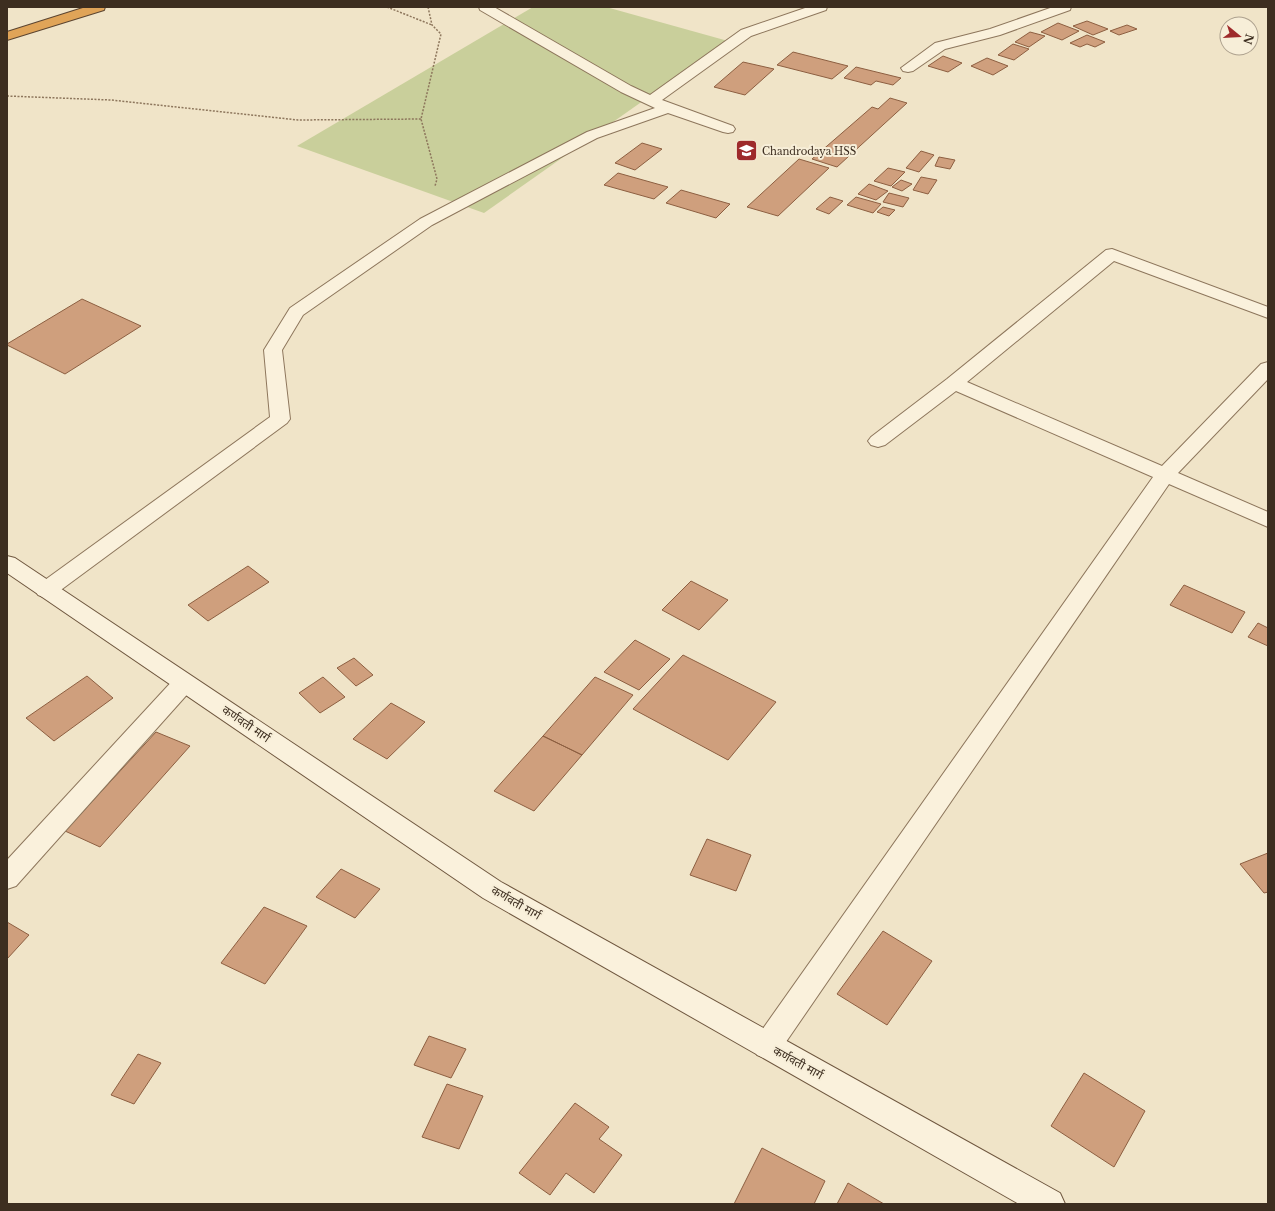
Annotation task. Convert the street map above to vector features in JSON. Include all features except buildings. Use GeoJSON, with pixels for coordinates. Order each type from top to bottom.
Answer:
{"type":"FeatureCollection","features":[{"type":"Feature","properties":{"kind":"highway"},"geometry":{"type":"LineString","coordinates":[[7,36],[99,7]]}},
{"type":"Feature","properties":{"kind":"street"},"geometry":{"type":"LineString","coordinates":[[485,7],[626,89],[668,108],[728,129]]}},
{"type":"Feature","properties":{"kind":"street"},"geometry":{"type":"LineString","coordinates":[[651,101],[746,33],[821,7]]}},
{"type":"Feature","properties":{"kind":"street"},"geometry":{"type":"LineString","coordinates":[[908,68],[940,46],[995,32],[1065,7]]}},
{"type":"Feature","properties":{"kind":"street"},"geometry":{"type":"LineString","coordinates":[[46,590],[280,420],[273,350],[296,312],[426,222],[592,135],[668,108]]}},
{"type":"Feature","properties":{"kind":"street"},"geometry":{"type":"LineString","coordinates":[[878,440],[954,383],[1112,254],[1268,313]]}},
{"type":"Feature","properties":{"kind":"street"},"geometry":{"type":"LineString","coordinates":[[767,1046],[1165,475],[1268,368]]}},
{"type":"Feature","properties":{"kind":"street"},"geometry":{"type":"LineString","coordinates":[[954,383],[1268,520]]}},
{"type":"Feature","properties":{"kind":"street","name":"कर्णवती मार्ग"},"geometry":{"type":"LineString","coordinates":[[7,564],[492,890],[1049,1204]]}},
{"type":"Feature","properties":{"kind":"street"},"geometry":{"type":"LineString","coordinates":[[7,878],[184,683]]}},
{"type":"Feature","properties":{"kind":"path"},"geometry":{"type":"LineString","coordinates":[[387,7],[432,25],[441,34],[422,119],[437,179],[426,222]]}},
{"type":"Feature","properties":{"kind":"path"},"geometry":{"type":"LineString","coordinates":[[428,7],[432,25]]}},
{"type":"Feature","properties":{"kind":"path"},"geometry":{"type":"LineString","coordinates":[[7,96],[111,100],[298,120],[422,119]]}},
{"type":"Feature","properties":{"kind":"green space"},"geometry":{"type":"Polygon","coordinates":[[[533,7],[606,7],[728,41],[484,213],[297,146],[533,7]]]}},
{"type":"Feature","properties":{"kind":"place","name":"Chandrodaya HSS"},"geometry":{"type":"Point","coordinates":[747,151]}}]}
